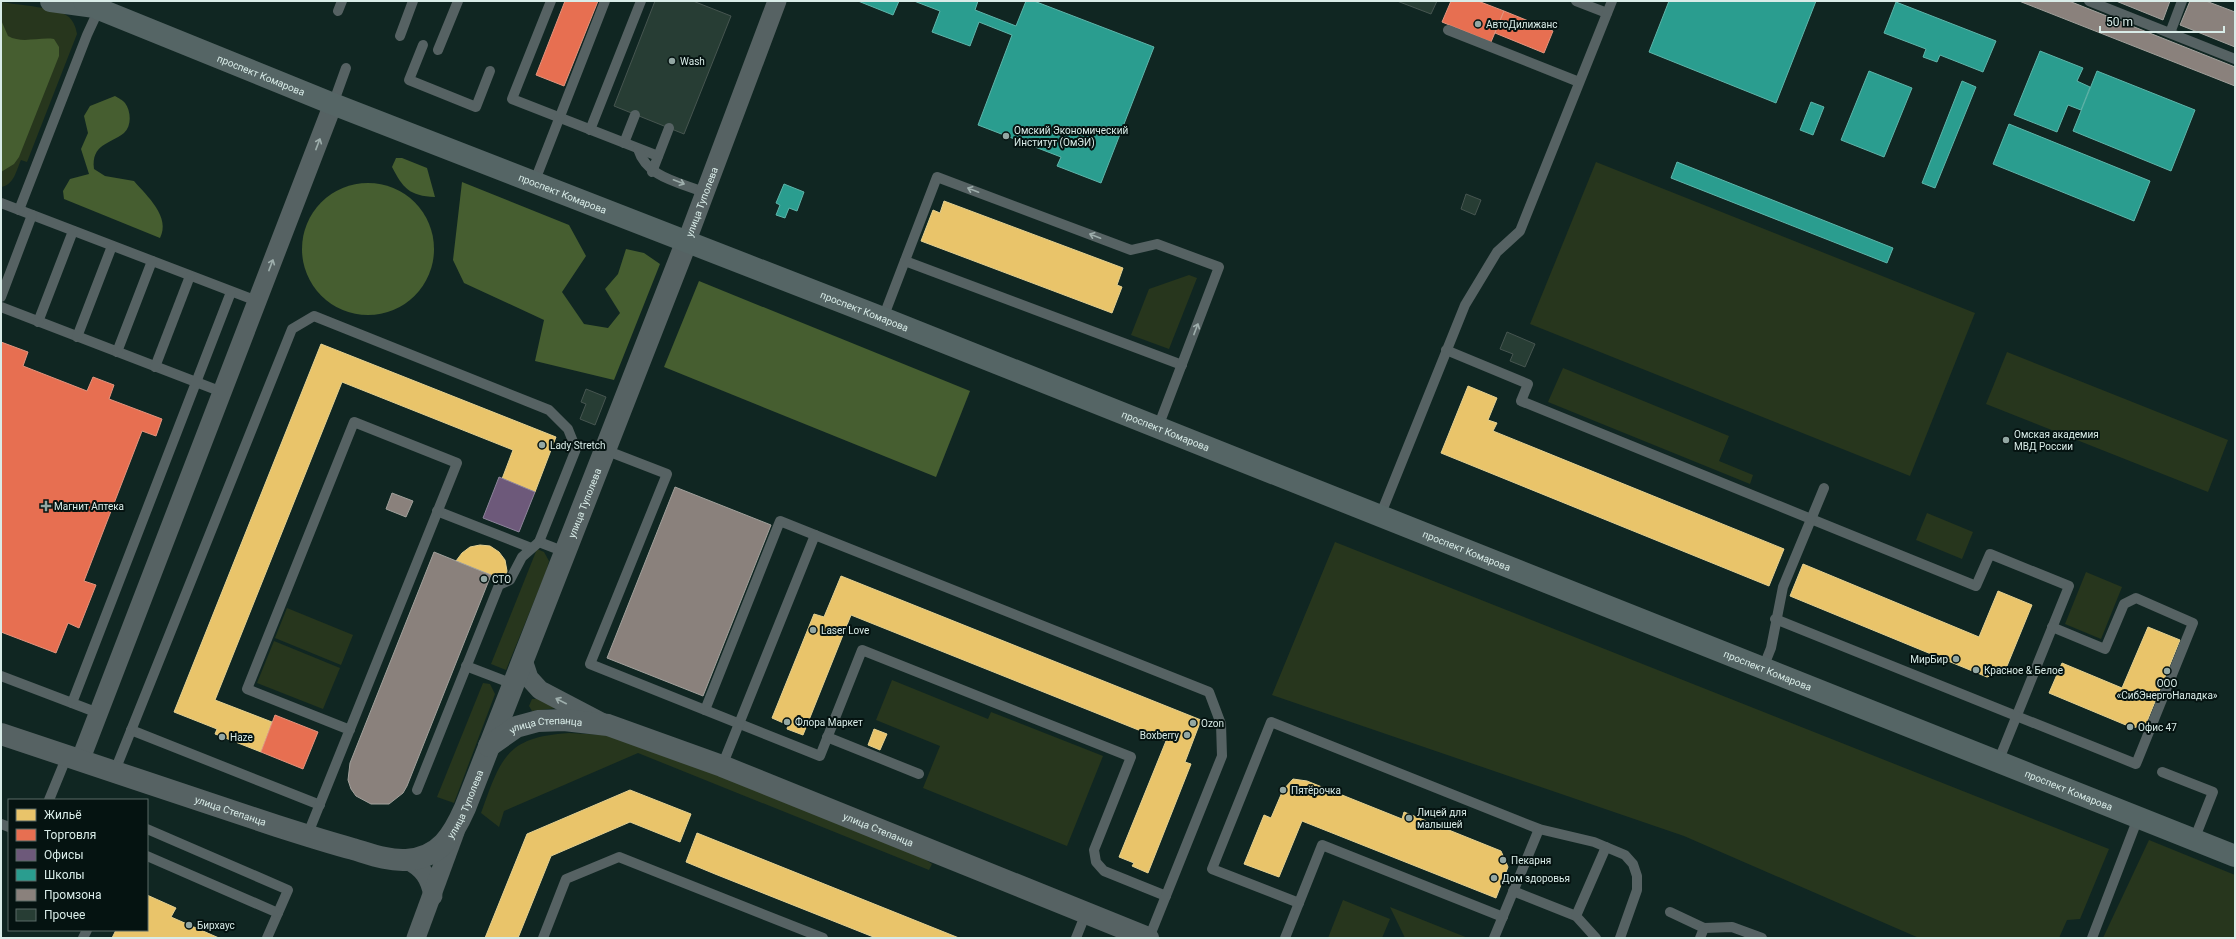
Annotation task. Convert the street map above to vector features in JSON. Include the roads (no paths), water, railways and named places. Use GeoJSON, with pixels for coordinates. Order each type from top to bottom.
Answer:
{"type":"FeatureCollection","features":[{"type":"Feature","properties":{"kind":"main road","name":"проспект Комарова"},"geometry":{"type":"LineString","coordinates":[[51,1],[93,6],[333,104],[686,243],[883,318],[2235,856]]}},
{"type":"Feature","properties":{"kind":"street","name":"улица Туполева"},"geometry":{"type":"LineString","coordinates":[[416,938],[433,896],[455,832],[706,193],[777,1]]}},
{"type":"Feature","properties":{"kind":"street"},"geometry":{"type":"LineString","coordinates":[[73,759],[98,713],[333,104]]}},
{"type":"Feature","properties":{"kind":"street","name":"улица Степанца"},"geometry":{"type":"LineString","coordinates":[[523,660],[529,678],[540,690],[608,725],[722,766],[1148,938]]}},
{"type":"Feature","properties":{"kind":"street","name":"улица Степанца"},"geometry":{"type":"LineString","coordinates":[[489,746],[516,727],[538,721],[564,720],[608,725]]}},
{"type":"Feature","properties":{"kind":"street","name":"улица Степанца"},"geometry":{"type":"LineString","coordinates":[[1,734],[114,773],[307,836],[392,860],[407,860],[422,857],[435,851],[455,832]]}},
{"type":"Feature","properties":{"kind":"street"},"geometry":{"type":"LineString","coordinates":[[407,860],[418,865],[426,874],[431,884],[433,896]]}},
{"type":"Feature","properties":{"kind":"lane"},"geometry":{"type":"LineString","coordinates":[[338,11],[342,1]]}},
{"type":"Feature","properties":{"kind":"lane"},"geometry":{"type":"LineString","coordinates":[[400,36],[414,1]]}},
{"type":"Feature","properties":{"kind":"lane"},"geometry":{"type":"LineString","coordinates":[[438,50],[458,1]]}},
{"type":"Feature","properties":{"kind":"lane"},"geometry":{"type":"LineString","coordinates":[[551,1],[512,99],[658,156]]}},
{"type":"Feature","properties":{"kind":"lane"},"geometry":{"type":"LineString","coordinates":[[534,183],[605,1]]}},
{"type":"Feature","properties":{"kind":"lane"},"geometry":{"type":"LineString","coordinates":[[590,130],[641,1]]}},
{"type":"Feature","properties":{"kind":"lane"},"geometry":{"type":"LineString","coordinates":[[1576,1],[1607,13]]}},
{"type":"Feature","properties":{"kind":"lane"},"geometry":{"type":"LineString","coordinates":[[1380,516],[1465,305],[1493,259],[1520,230],[1612,1]]}},
{"type":"Feature","properties":{"kind":"lane"},"geometry":{"type":"LineString","coordinates":[[2089,1],[2235,59]]}},
{"type":"Feature","properties":{"kind":"lane"},"geometry":{"type":"LineString","coordinates":[[2170,33],[2182,1]]}},
{"type":"Feature","properties":{"kind":"lane"},"geometry":{"type":"LineString","coordinates":[[19,210],[87,35],[93,6]]}},
{"type":"Feature","properties":{"kind":"lane"},"geometry":{"type":"LineString","coordinates":[[1448,30],[1579,82]]}},
{"type":"Feature","properties":{"kind":"lane"},"geometry":{"type":"LineString","coordinates":[[423,45],[409,80],[476,107],[490,71]]}},
{"type":"Feature","properties":{"kind":"lane"},"geometry":{"type":"LineString","coordinates":[[333,104],[346,68]]}},
{"type":"Feature","properties":{"kind":"lane"},"geometry":{"type":"LineString","coordinates":[[624,143],[635,115]]}},
{"type":"Feature","properties":{"kind":"lane"},"geometry":{"type":"LineString","coordinates":[[652,172],[669,128]]}},
{"type":"Feature","properties":{"kind":"lane"},"geometry":{"type":"LineString","coordinates":[[638,148],[645,164],[652,172],[706,193]]}},
{"type":"Feature","properties":{"kind":"lane"},"geometry":{"type":"LineString","coordinates":[[883,318],[937,177],[1131,250],[1157,244],[1219,267],[1158,428]]}},
{"type":"Feature","properties":{"kind":"lane"},"geometry":{"type":"LineString","coordinates":[[1,203],[257,301]]}},
{"type":"Feature","properties":{"kind":"lane"},"geometry":{"type":"LineString","coordinates":[[1,297],[32,215]]}},
{"type":"Feature","properties":{"kind":"lane"},"geometry":{"type":"LineString","coordinates":[[38,322],[73,231]]}},
{"type":"Feature","properties":{"kind":"lane"},"geometry":{"type":"LineString","coordinates":[[77,336],[112,246]]}},
{"type":"Feature","properties":{"kind":"lane"},"geometry":{"type":"LineString","coordinates":[[117,352],[152,261]]}},
{"type":"Feature","properties":{"kind":"lane"},"geometry":{"type":"LineString","coordinates":[[905,261],[1182,365]]}},
{"type":"Feature","properties":{"kind":"lane"},"geometry":{"type":"LineString","coordinates":[[155,366],[190,276]]}},
{"type":"Feature","properties":{"kind":"lane"},"geometry":{"type":"LineString","coordinates":[[72,703],[231,292]]}},
{"type":"Feature","properties":{"kind":"lane"},"geometry":{"type":"LineString","coordinates":[[1,307],[222,392]]}},
{"type":"Feature","properties":{"kind":"lane"},"geometry":{"type":"LineString","coordinates":[[114,773],[292,328],[314,316],[549,410],[568,428],[576,449],[539,542],[522,557],[510,580],[499,585],[417,790]]}},
{"type":"Feature","properties":{"kind":"lane"},"geometry":{"type":"LineString","coordinates":[[1446,350],[1528,384],[1521,401],[1976,586],[1990,554],[2069,586],[1998,762]]}},
{"type":"Feature","properties":{"kind":"lane"},"geometry":{"type":"LineString","coordinates":[[307,836],[350,730],[437,511],[457,463],[354,422],[247,689],[350,730]]}},
{"type":"Feature","properties":{"kind":"lane"},"geometry":{"type":"LineString","coordinates":[[605,450],[667,474],[590,664],[820,756],[862,650],[1131,757],[1094,850],[1096,862],[1104,871],[1166,896]]}},
{"type":"Feature","properties":{"kind":"lane"},"geometry":{"type":"LineString","coordinates":[[1763,668],[1770,648],[1775,619],[1783,588],[1824,488]]}},
{"type":"Feature","properties":{"kind":"lane"},"geometry":{"type":"LineString","coordinates":[[437,511],[531,548]]}},
{"type":"Feature","properties":{"kind":"lane"},"geometry":{"type":"LineString","coordinates":[[705,710],[780,521],[1209,692],[1221,724],[1222,756],[1148,938]]}},
{"type":"Feature","properties":{"kind":"lane"},"geometry":{"type":"LineString","coordinates":[[722,766],[815,535]]}},
{"type":"Feature","properties":{"kind":"lane"},"geometry":{"type":"LineString","coordinates":[[539,542],[565,552]]}},
{"type":"Feature","properties":{"kind":"lane"},"geometry":{"type":"LineString","coordinates":[[1775,619],[2136,764],[2193,623],[2136,598],[2124,604],[2105,649],[2052,627]]}},
{"type":"Feature","properties":{"kind":"lane"},"geometry":{"type":"LineString","coordinates":[[466,666],[513,684]]}},
{"type":"Feature","properties":{"kind":"lane"},"geometry":{"type":"LineString","coordinates":[[1,676],[98,713]]}},
{"type":"Feature","properties":{"kind":"lane"},"geometry":{"type":"LineString","coordinates":[[1299,904],[1212,869],[1271,722],[1539,829],[1594,842],[1625,855],[1633,864],[1637,876],[1637,890],[1620,938]]}},
{"type":"Feature","properties":{"kind":"lane"},"geometry":{"type":"LineString","coordinates":[[131,730],[320,805]]}},
{"type":"Feature","properties":{"kind":"lane"},"geometry":{"type":"LineString","coordinates":[[827,737],[919,774]]}},
{"type":"Feature","properties":{"kind":"lane"},"geometry":{"type":"LineString","coordinates":[[50,799],[73,759]]}},
{"type":"Feature","properties":{"kind":"lane"},"geometry":{"type":"LineString","coordinates":[[2162,772],[2213,792],[2194,840]]}},
{"type":"Feature","properties":{"kind":"lane"},"geometry":{"type":"LineString","coordinates":[[2092,938],[2138,818]]}},
{"type":"Feature","properties":{"kind":"lane"},"geometry":{"type":"LineString","coordinates":[[148,829],[288,890],[269,937]]}},
{"type":"Feature","properties":{"kind":"lane"},"geometry":{"type":"LineString","coordinates":[[1494,938],[1539,829]]}},
{"type":"Feature","properties":{"kind":"lane"},"geometry":{"type":"LineString","coordinates":[[1285,938],[1322,845],[1503,917]]}},
{"type":"Feature","properties":{"kind":"lane"},"geometry":{"type":"LineString","coordinates":[[1576,916],[1606,847]]}},
{"type":"Feature","properties":{"kind":"lane"},"geometry":{"type":"LineString","coordinates":[[148,856],[278,913]]}},
{"type":"Feature","properties":{"kind":"lane"},"geometry":{"type":"LineString","coordinates":[[543,938],[566,880],[619,857],[823,938]]}},
{"type":"Feature","properties":{"kind":"lane"},"geometry":{"type":"LineString","coordinates":[[1513,891],[1576,916],[1596,938]]}},
{"type":"Feature","properties":{"kind":"lane"},"geometry":{"type":"LineString","coordinates":[[1670,912],[1704,928],[1732,927],[1762,938]]}},
{"type":"Feature","properties":{"kind":"lane"},"geometry":{"type":"LineString","coordinates":[[1076,938],[1086,913]]}},
{"type":"Feature","properties":{"kind":"lane"},"geometry":{"type":"LineString","coordinates":[[1700,938],[1704,928]]}},
{"type":"Feature","properties":{"kind":"place","name":"АвтоДилижанс"},"geometry":{"type":"Point","coordinates":[1478,24]}},
{"type":"Feature","properties":{"kind":"place","name":"Wash"},"geometry":{"type":"Point","coordinates":[672,61]}},
{"type":"Feature","properties":{"kind":"place","name":"Омский Экономический Институт (ОмЭИ)"},"geometry":{"type":"Point","coordinates":[1006,136]}},
{"type":"Feature","properties":{"kind":"place","name":"Омская академия МВД России"},"geometry":{"type":"Point","coordinates":[2006,440]}},
{"type":"Feature","properties":{"kind":"place","name":"Lady Stretch"},"geometry":{"type":"Point","coordinates":[542,445]}},
{"type":"Feature","properties":{"kind":"place","name":"Магнит Аптека"},"geometry":{"type":"Point","coordinates":[46,506]}},
{"type":"Feature","properties":{"kind":"place","name":"СТО"},"geometry":{"type":"Point","coordinates":[484,579]}},
{"type":"Feature","properties":{"kind":"place","name":"Laser Love"},"geometry":{"type":"Point","coordinates":[813,630]}},
{"type":"Feature","properties":{"kind":"place","name":"МирБир"},"geometry":{"type":"Point","coordinates":[1956,659]}},
{"type":"Feature","properties":{"kind":"place","name":"Красное & Белое"},"geometry":{"type":"Point","coordinates":[1976,670]}},
{"type":"Feature","properties":{"kind":"place","name":"ООО «СибЭнергоНаладка»"},"geometry":{"type":"Point","coordinates":[2167,671]}},
{"type":"Feature","properties":{"kind":"place","name":"Флора Маркет"},"geometry":{"type":"Point","coordinates":[787,722]}},
{"type":"Feature","properties":{"kind":"place","name":"Ozon"},"geometry":{"type":"Point","coordinates":[1193,723]}},
{"type":"Feature","properties":{"kind":"place","name":"Офис 47"},"geometry":{"type":"Point","coordinates":[2130,727]}},
{"type":"Feature","properties":{"kind":"place","name":"Boxberry"},"geometry":{"type":"Point","coordinates":[1187,735]}},
{"type":"Feature","properties":{"kind":"place","name":"Haze"},"geometry":{"type":"Point","coordinates":[222,737]}},
{"type":"Feature","properties":{"kind":"place","name":"Пятёрочка"},"geometry":{"type":"Point","coordinates":[1283,790]}},
{"type":"Feature","properties":{"kind":"place","name":"Лицей для малышей"},"geometry":{"type":"Point","coordinates":[1409,818]}},
{"type":"Feature","properties":{"kind":"place","name":"Пекарня"},"geometry":{"type":"Point","coordinates":[1503,860]}},
{"type":"Feature","properties":{"kind":"place","name":"Дом здоровья"},"geometry":{"type":"Point","coordinates":[1494,878]}},
{"type":"Feature","properties":{"kind":"place","name":"Бирхаус"},"geometry":{"type":"Point","coordinates":[189,925]}}]}
